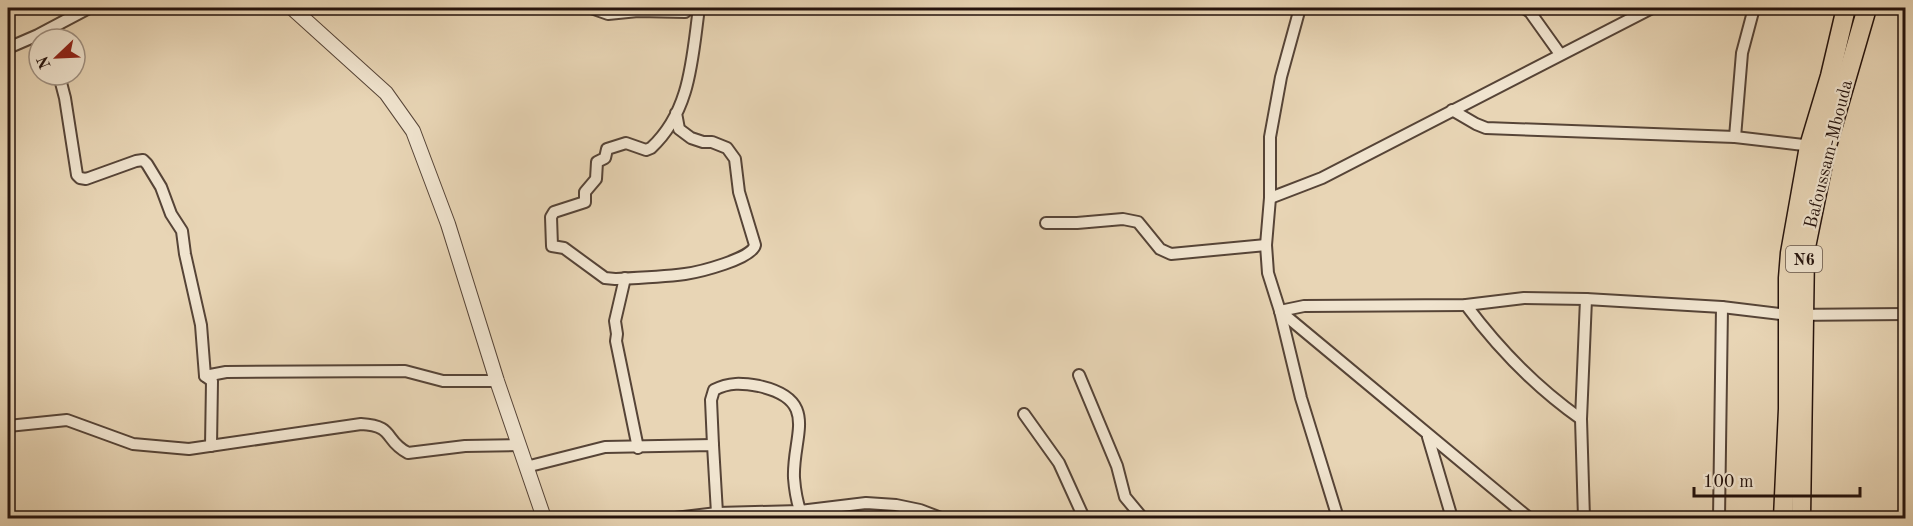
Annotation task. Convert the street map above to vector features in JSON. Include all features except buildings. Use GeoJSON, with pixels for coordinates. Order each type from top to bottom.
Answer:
{"type":"FeatureCollection","features":[{"type":"Feature","properties":{"kind":"highway","name":"Bafoussam-Mbouda"},"geometry":{"type":"LineString","coordinates":[[1818,147],[1830,76],[1846,8]]}},
{"type":"Feature","properties":{"kind":"highway","name":"Bafoussam-Mbouda"},"geometry":{"type":"LineString","coordinates":[[1801,519],[1796,314],[1788,278],[1790,253],[1818,147],[1867,8]]}},
{"type":"Feature","properties":{"kind":"highway","name":"Bafoussam-Mbouda"},"geometry":{"type":"LineString","coordinates":[[1784,519],[1788,409],[1796,314]]}},
{"type":"Feature","properties":{"kind":"street"},"geometry":{"type":"LineString","coordinates":[[57,27],[88,8]]}},
{"type":"Feature","properties":{"kind":"street"},"geometry":{"type":"LineString","coordinates":[[292,8],[386,93],[413,131],[448,224],[497,381],[544,519]]}},
{"type":"Feature","properties":{"kind":"street"},"geometry":{"type":"LineString","coordinates":[[591,8],[608,14],[638,11],[685,12],[690,8]]}},
{"type":"Feature","properties":{"kind":"street"},"geometry":{"type":"LineString","coordinates":[[676,113],[679,129],[690,138],[704,142],[712,141],[727,148],[735,159],[739,192],[755,244],[751,253],[726,263],[686,274],[605,278],[564,248],[552,246],[551,217],[558,210],[585,202],[585,192],[596,179],[597,162],[605,158],[607,148],[626,143],[646,150],[651,148],[676,113],[686,94],[699,8]]}},
{"type":"Feature","properties":{"kind":"street"},"geometry":{"type":"LineString","coordinates":[[1300,8],[1281,76],[1270,137],[1270,198],[1266,245],[1268,273],[1280,310],[1301,399],[1338,519]]}},
{"type":"Feature","properties":{"kind":"street"},"geometry":{"type":"LineString","coordinates":[[1270,198],[1322,178],[1652,8]]}},
{"type":"Feature","properties":{"kind":"street"},"geometry":{"type":"LineString","coordinates":[[1735,137],[1742,53],[1754,8]]}},
{"type":"Feature","properties":{"kind":"street"},"geometry":{"type":"LineString","coordinates":[[1529,9],[1560,54]]}},
{"type":"Feature","properties":{"kind":"street"},"geometry":{"type":"LineString","coordinates":[[8,48],[27,42]]}},
{"type":"Feature","properties":{"kind":"street"},"geometry":{"type":"LineString","coordinates":[[62,87],[77,175],[86,179],[136,160],[143,160],[161,187],[171,214],[182,231],[201,325],[205,376],[212,381],[211,446]]}},
{"type":"Feature","properties":{"kind":"street"},"geometry":{"type":"LineString","coordinates":[[1452,110],[1486,128],[1735,137],[1818,147]]}},
{"type":"Feature","properties":{"kind":"street"},"geometry":{"type":"LineString","coordinates":[[1046,224],[1077,223],[1101,219],[1138,222],[1160,249],[1171,254],[1266,245]]}},
{"type":"Feature","properties":{"kind":"street"},"geometry":{"type":"LineString","coordinates":[[625,278],[615,321],[616,341],[638,448]]}},
{"type":"Feature","properties":{"kind":"street"},"geometry":{"type":"LineString","coordinates":[[1280,310],[1304,306],[1466,305],[1524,298],[1586,299],[1722,307],[1796,314],[1905,314]]}},
{"type":"Feature","properties":{"kind":"street"},"geometry":{"type":"LineString","coordinates":[[1584,519],[1581,419],[1586,299]]}},
{"type":"Feature","properties":{"kind":"street"},"geometry":{"type":"LineString","coordinates":[[1466,305],[1490,336],[1544,391],[1581,419]]}},
{"type":"Feature","properties":{"kind":"street"},"geometry":{"type":"LineString","coordinates":[[1719,519],[1722,307]]}},
{"type":"Feature","properties":{"kind":"street"},"geometry":{"type":"LineString","coordinates":[[1280,310],[1528,519]]}},
{"type":"Feature","properties":{"kind":"street"},"geometry":{"type":"LineString","coordinates":[[205,376],[226,372],[405,371],[443,381],[497,381]]}},
{"type":"Feature","properties":{"kind":"street"},"geometry":{"type":"LineString","coordinates":[[1079,375],[1117,466],[1125,497],[1140,515],[1140,519]]}},
{"type":"Feature","properties":{"kind":"street"},"geometry":{"type":"LineString","coordinates":[[715,516],[711,400],[714,390],[724,384],[743,383],[773,389],[789,399],[795,407],[800,426],[794,477],[802,515]]}},
{"type":"Feature","properties":{"kind":"street"},"geometry":{"type":"LineString","coordinates":[[1023,414],[1059,463],[1084,519]]}},
{"type":"Feature","properties":{"kind":"street"},"geometry":{"type":"LineString","coordinates":[[8,426],[67,420],[133,444],[189,449],[361,424],[384,428],[399,448],[408,453],[465,446],[519,445]]}},
{"type":"Feature","properties":{"kind":"street"},"geometry":{"type":"LineString","coordinates":[[1428,436],[1452,519]]}},
{"type":"Feature","properties":{"kind":"street"},"geometry":{"type":"LineString","coordinates":[[526,467],[605,447],[713,445]]}},
{"type":"Feature","properties":{"kind":"street"},"geometry":{"type":"LineString","coordinates":[[675,519],[802,515],[866,503],[896,505],[920,510],[941,519]]}}]}
